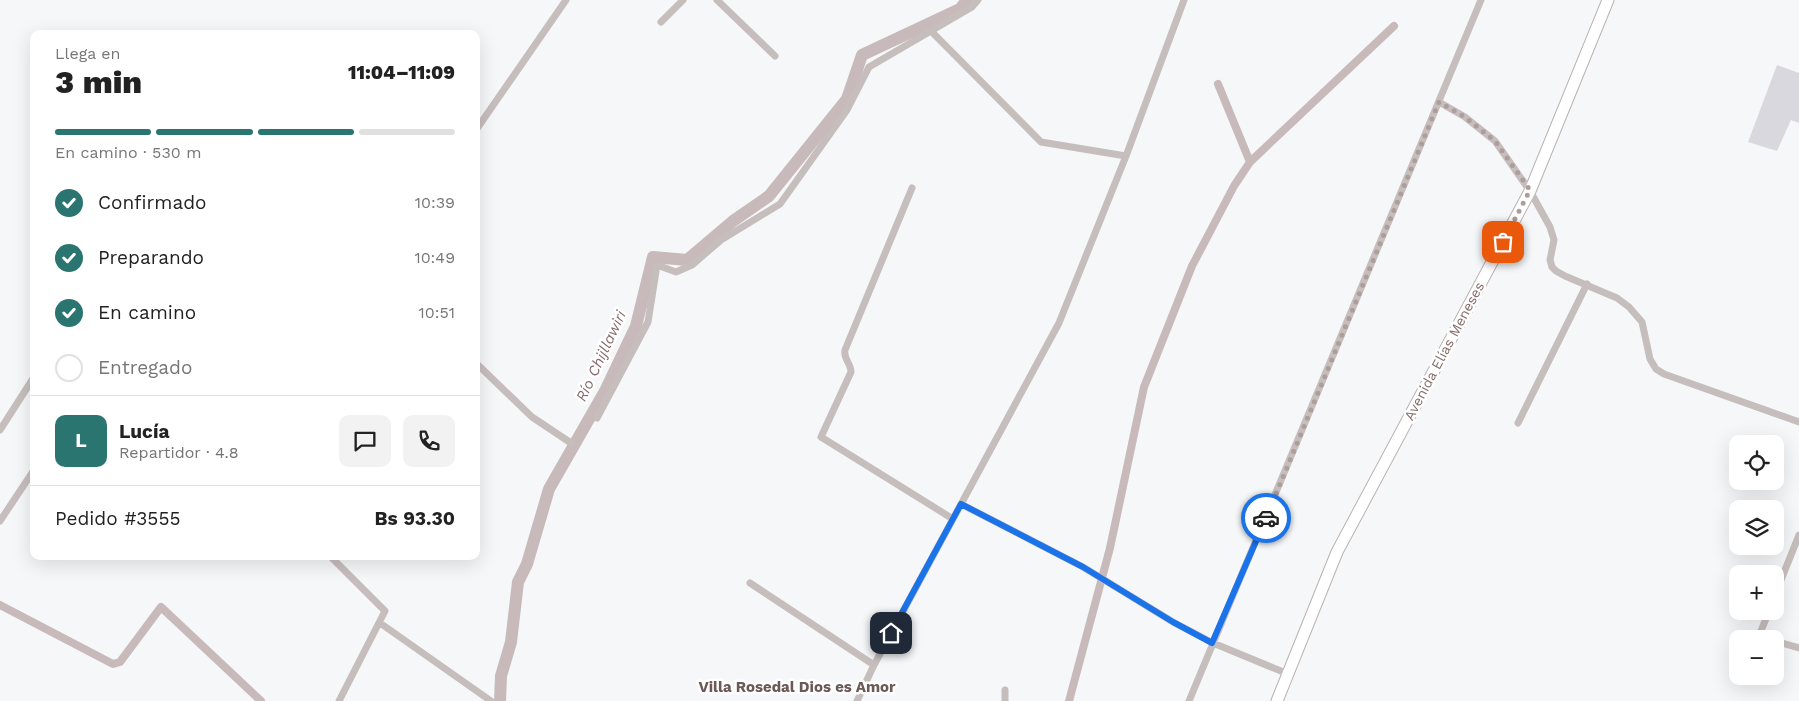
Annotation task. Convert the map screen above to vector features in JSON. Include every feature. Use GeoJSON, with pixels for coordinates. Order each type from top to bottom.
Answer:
{"type":"FeatureCollection","features":[{"type":"Feature","properties":{"kind":"main road","name":"Avenida Elías Meneses"},"geometry":{"type":"LineString","coordinates":[[1278,701],[1337,552],[1530,190],[1608,0]]}},
{"type":"Feature","properties":{"kind":"street"},"geometry":{"type":"LineString","coordinates":[[480,124],[566,0]]}},
{"type":"Feature","properties":{"kind":"street"},"geometry":{"type":"LineString","coordinates":[[661,22],[683,0]]}},
{"type":"Feature","properties":{"kind":"street"},"geometry":{"type":"LineString","coordinates":[[717,0],[775,56]]}},
{"type":"Feature","properties":{"kind":"street"},"geometry":{"type":"LineString","coordinates":[[597,418],[648,322],[657,265],[676,272],[692,265],[722,240],[780,204],[847,110],[868,66],[972,8],[978,0]]}},
{"type":"Feature","properties":{"kind":"street"},"geometry":{"type":"LineString","coordinates":[[857,701],[874,665],[1059,323],[1126,156],[1184,0]]}},
{"type":"Feature","properties":{"kind":"street"},"geometry":{"type":"LineString","coordinates":[[1189,701],[1300,439],[1481,0]]}},
{"type":"Feature","properties":{"kind":"street"},"geometry":{"type":"LineString","coordinates":[[931,31],[1041,142],[1126,156]]}},
{"type":"Feature","properties":{"kind":"street"},"geometry":{"type":"LineString","coordinates":[[1439,102],[1465,117],[1495,141],[1530,190],[1550,227],[1554,240],[1550,260],[1552,267],[1565,276],[1617,298],[1629,307],[1642,322],[1650,359],[1656,369],[1664,374],[1799,422]]}},
{"type":"Feature","properties":{"kind":"street"},"geometry":{"type":"LineString","coordinates":[[912,188],[845,350],[845,358],[851,367],[851,372],[821,437],[953,519]]}},
{"type":"Feature","properties":{"kind":"street"},"geometry":{"type":"LineString","coordinates":[[1518,423],[1587,284]]}},
{"type":"Feature","properties":{"kind":"street"},"geometry":{"type":"LineString","coordinates":[[480,367],[532,418],[571,443]]}},
{"type":"Feature","properties":{"kind":"street"},"geometry":{"type":"LineString","coordinates":[[0,430],[30,383]]}},
{"type":"Feature","properties":{"kind":"street"},"geometry":{"type":"LineString","coordinates":[[0,521],[30,476]]}},
{"type":"Feature","properties":{"kind":"street"},"geometry":{"type":"LineString","coordinates":[[961,504],[1097,575],[1173,622],[1212,643],[1288,674]]}},
{"type":"Feature","properties":{"kind":"street"},"geometry":{"type":"LineString","coordinates":[[1784,572],[1799,535]]}},
{"type":"Feature","properties":{"kind":"street"},"geometry":{"type":"LineString","coordinates":[[334,560],[385,611],[338,701]]}},
{"type":"Feature","properties":{"kind":"street"},"geometry":{"type":"LineString","coordinates":[[750,583],[874,665]]}},
{"type":"Feature","properties":{"kind":"street"},"geometry":{"type":"LineString","coordinates":[[380,623],[491,701]]}},
{"type":"Feature","properties":{"kind":"street"},"geometry":{"type":"LineString","coordinates":[[1784,644],[1799,648]]}},
{"type":"Feature","properties":{"kind":"street"},"geometry":{"type":"LineString","coordinates":[[1005,690],[1005,701]]}},
{"type":"Feature","properties":{"kind":"shaded area"},"geometry":{"type":"Polygon","coordinates":[[[1777,65],[1799,73],[1799,123],[1791,120],[1777,151],[1748,142],[1777,65]]]}},
{"type":"Feature","properties":{"kind":"waterway","name":"Río Chijllawiri"},"geometry":{"type":"LineString","coordinates":[[500,701],[501,676],[511,642],[518,582],[527,564],[549,489],[605,391],[636,326],[653,257],[687,260],[733,221],[769,196],[847,99],[862,55],[960,9],[967,0]]}},
{"type":"Feature","properties":{"kind":"waterway"},"geometry":{"type":"LineString","coordinates":[[1069,701],[1110,548],[1144,387],[1192,266],[1234,186],[1250,162],[1394,26]]}},
{"type":"Feature","properties":{"kind":"waterway"},"geometry":{"type":"LineString","coordinates":[[1218,84],[1250,162]]}},
{"type":"Feature","properties":{"kind":"waterway"},"geometry":{"type":"LineString","coordinates":[[0,605],[113,664],[120,662],[161,607],[261,701]]}},
{"type":"Feature","properties":{"kind":"way so far"},"geometry":{"type":"LineString","coordinates":[[1266,518],[1439,102],[1465,117],[1495,141],[1530,190],[1503,242]]}},
{"type":"Feature","properties":{"kind":"district","name":"Villa Rosedal Dios es Amor"},"geometry":{"type":"Point","coordinates":[797,687]}},
{"type":"Feature","properties":{"kind":"route"},"geometry":{"type":"LineString","coordinates":[[891,633],[961,504],[1083,567],[1173,622],[1212,643],[1266,518]]}}]}
